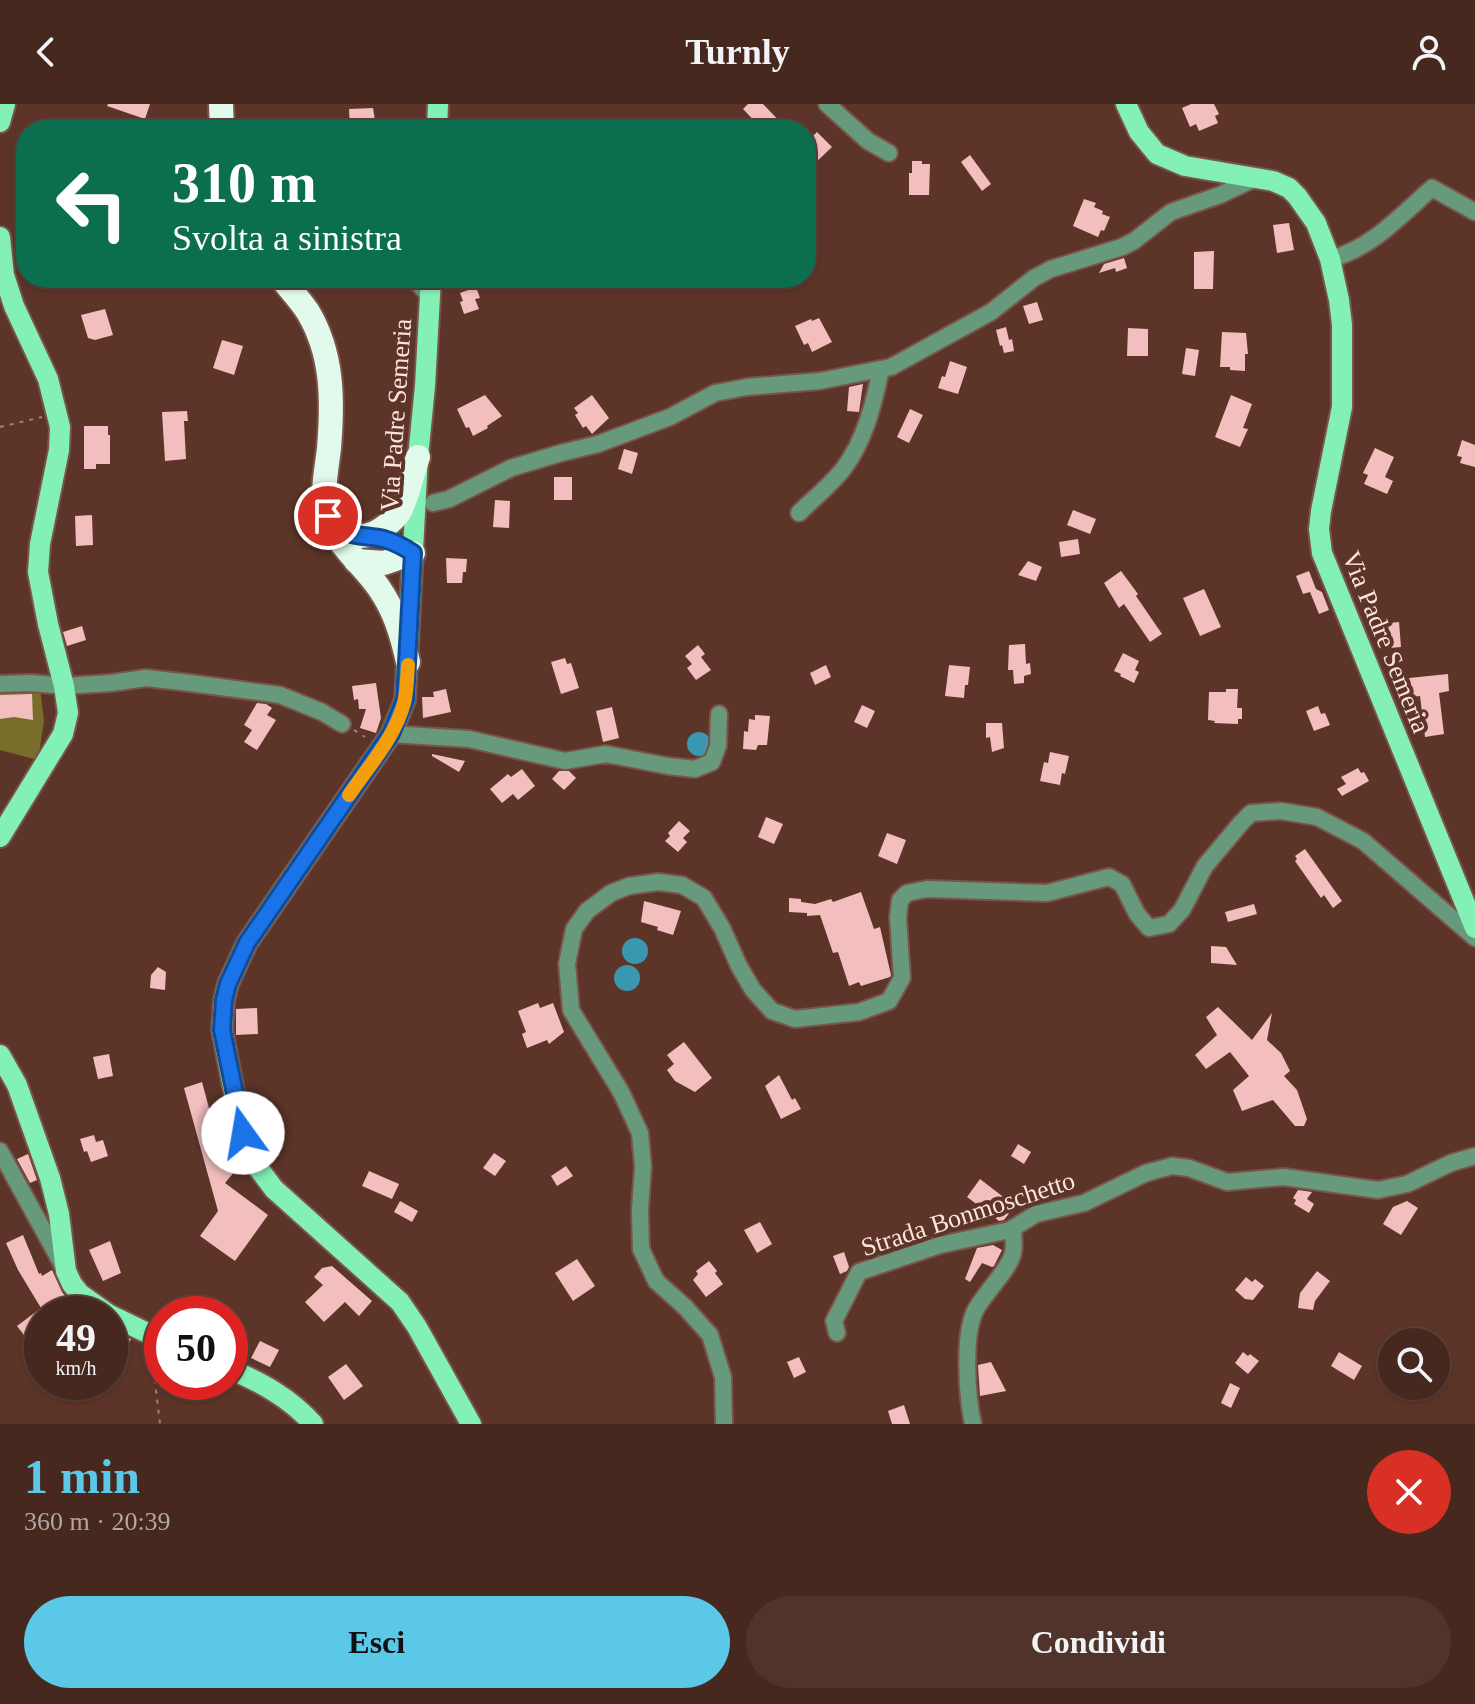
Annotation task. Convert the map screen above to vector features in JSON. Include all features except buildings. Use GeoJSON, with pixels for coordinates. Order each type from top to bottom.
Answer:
{"type":"FeatureCollection","features":[{"type":"Feature","properties":{"kind":"highway"},"geometry":{"type":"LineString","coordinates":[[289,288],[307,310],[323,345],[328,365],[332,411],[325,507],[341,545],[379,587],[393,612],[408,662]]}},
{"type":"Feature","properties":{"kind":"highway"},"geometry":{"type":"LineString","coordinates":[[369,535],[383,528],[400,511],[418,457]]}},
{"type":"Feature","properties":{"kind":"highway"},"geometry":{"type":"LineString","coordinates":[[331,522],[349,535],[369,535],[388,540],[413,553]]}},
{"type":"Feature","properties":{"kind":"highway"},"geometry":{"type":"LineString","coordinates":[[356,561],[384,563],[413,553]]}},
{"type":"Feature","properties":{"kind":"main road"},"geometry":{"type":"LineString","coordinates":[[0,122],[5,104]]}},
{"type":"Feature","properties":{"kind":"main road","name":"Via Padre Semeria"},"geometry":{"type":"LineString","coordinates":[[1126,104],[1139,132],[1157,154],[1185,166],[1273,181],[1289,188],[1316,223],[1330,259],[1342,325],[1342,407],[1321,511],[1319,529],[1322,553],[1475,928]]}},
{"type":"Feature","properties":{"kind":"main road"},"geometry":{"type":"LineString","coordinates":[[0,237],[4,275],[14,306],[48,379],[60,427],[59,450],[40,544],[38,572],[68,713],[63,734],[0,837]]}},
{"type":"Feature","properties":{"kind":"main road","name":"Via Padre Semeria"},"geometry":{"type":"LineString","coordinates":[[430,288],[405,700],[386,741],[247,943],[228,984],[222,1030],[243,1133],[255,1165],[274,1189],[400,1302],[471,1424]]}},
{"type":"Feature","properties":{"kind":"main road"},"geometry":{"type":"LineString","coordinates":[[0,1055],[17,1085],[50,1178],[59,1214],[66,1271],[83,1296]]}},
{"type":"Feature","properties":{"kind":"main road"},"geometry":{"type":"LineString","coordinates":[[248,1377],[290,1401],[313,1424]]}},
{"type":"Feature","properties":{"kind":"street"},"geometry":{"type":"LineString","coordinates":[[827,104],[868,141],[889,153]]}},
{"type":"Feature","properties":{"kind":"street"},"geometry":{"type":"LineString","coordinates":[[433,503],[449,499],[511,468],[598,444],[670,417],[715,393],[829,380],[891,367],[991,312],[1034,278],[1051,269],[1122,247],[1171,212],[1220,195],[1256,178]]}},
{"type":"Feature","properties":{"kind":"street"},"geometry":{"type":"LineString","coordinates":[[1330,259],[1347,255],[1370,241],[1432,188],[1475,212]]}},
{"type":"Feature","properties":{"kind":"street"},"geometry":{"type":"LineString","coordinates":[[799,513],[843,470],[858,448],[881,369]]}},
{"type":"Feature","properties":{"kind":"street"},"geometry":{"type":"LineString","coordinates":[[0,684],[64,686],[146,678],[280,695],[342,724]]}},
{"type":"Feature","properties":{"kind":"street"},"geometry":{"type":"LineString","coordinates":[[386,741],[469,739],[565,761],[606,754],[695,769],[712,762],[718,746],[719,714]]}},
{"type":"Feature","properties":{"kind":"street"},"geometry":{"type":"LineString","coordinates":[[724,1424],[723,1377],[710,1335],[656,1281],[641,1249],[643,1167],[640,1133],[621,1092],[571,1010],[567,964],[574,929],[587,911],[611,893],[629,886],[658,882],[682,885],[704,898],[753,990],[772,1011],[795,1019],[859,1012],[889,1001],[902,978],[898,917],[900,900],[907,893],[927,889],[1047,893],[1109,877],[1122,884],[1137,914],[1149,928],[1169,924],[1182,910],[1205,866],[1241,823],[1251,813],[1281,811],[1317,817],[1363,841],[1475,938]]}},
{"type":"Feature","properties":{"kind":"street"},"geometry":{"type":"LineString","coordinates":[[0,1151],[66,1271]]}},
{"type":"Feature","properties":{"kind":"street","name":"Strada Bonmoschetto"},"geometry":{"type":"LineString","coordinates":[[837,1333],[834,1321],[859,1272],[940,1245],[1013,1228],[1036,1214],[1084,1203],[1146,1173],[1172,1166],[1189,1168],[1227,1182],[1284,1177],[1378,1190],[1407,1184],[1451,1163],[1475,1156]]}},
{"type":"Feature","properties":{"kind":"street"},"geometry":{"type":"LineString","coordinates":[[973,1424],[967,1369],[971,1321],[976,1308],[1013,1255],[1013,1228]]}},
{"type":"Feature","properties":{"kind":"path"},"geometry":{"type":"LineString","coordinates":[[0,427],[57,413]]}},
{"type":"Feature","properties":{"kind":"path"},"geometry":{"type":"LineString","coordinates":[[342,724],[386,741]]}},
{"type":"Feature","properties":{"kind":"path"},"geometry":{"type":"LineString","coordinates":[[157,1400],[160,1424]]}},
{"type":"Feature","properties":{"kind":"shaded area"},"geometry":{"type":"Polygon","coordinates":[[[40,688],[44,721],[38,760],[0,750],[0,689],[40,688]]]}},
{"type":"Feature","properties":{"kind":"water"},"geometry":{"type":"Polygon","coordinates":[[[699,732],[708,735],[711,744],[708,753],[699,756],[690,753],[687,744],[690,735],[699,732]]]}},
{"type":"Feature","properties":{"kind":"water"},"geometry":{"type":"Polygon","coordinates":[[[635,938],[644,942],[648,951],[644,960],[635,964],[626,960],[622,951],[626,942],[635,938]]]}},
{"type":"Feature","properties":{"kind":"water"},"geometry":{"type":"Polygon","coordinates":[[[627,965],[636,969],[640,978],[636,987],[627,991],[618,987],[614,978],[618,969],[627,965]]]}},
{"type":"Feature","properties":{"kind":"slow traffic"},"geometry":{"type":"LineString","coordinates":[[349,795],[391,734],[405,700],[408,665]]}},
{"type":"Feature","properties":{"kind":"route"},"geometry":{"type":"LineString","coordinates":[[243,1133],[222,1030],[228,984],[247,943],[391,734],[405,700],[413,553],[388,540],[369,535],[349,535],[331,522],[328,516]]}}]}
